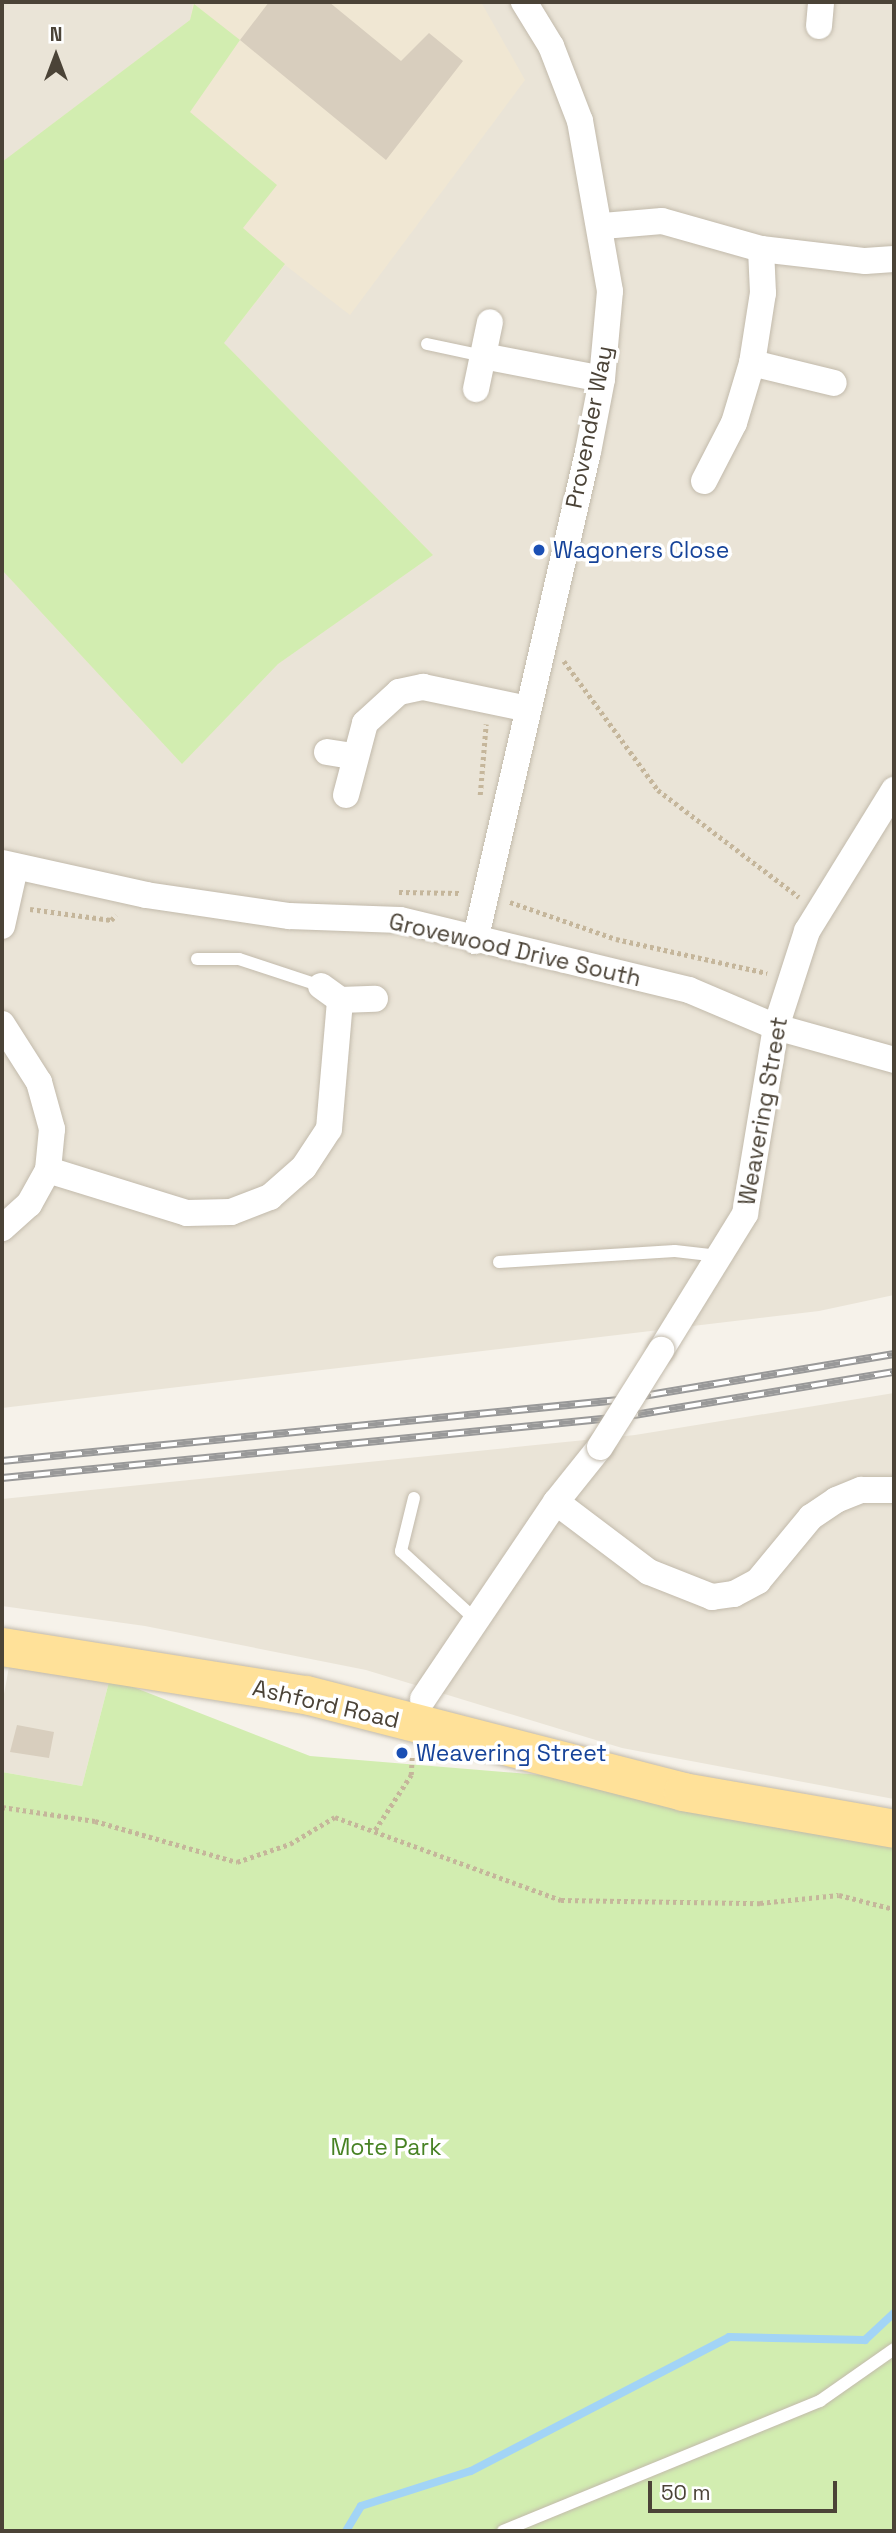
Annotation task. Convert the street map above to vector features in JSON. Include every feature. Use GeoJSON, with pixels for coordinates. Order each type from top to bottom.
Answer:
{"type":"FeatureCollection","features":[{"type":"Feature","properties":{"kind":"main road","name":"Ashford Road"},"geometry":{"type":"LineString","coordinates":[[2,1647],[306,1695],[684,1792],[894,1829]]}},
{"type":"Feature","properties":{"kind":"street","name":"Provender Way"},"geometry":{"type":"LineString","coordinates":[[475,941],[602,379],[610,291],[603,226],[580,121],[551,46],[524,2]]}},
{"type":"Feature","properties":{"kind":"street"},"geometry":{"type":"LineString","coordinates":[[603,226],[662,221],[761,249],[865,261],[894,259]]}},
{"type":"Feature","properties":{"kind":"street"},"geometry":{"type":"LineString","coordinates":[[704,481],[734,423],[752,363],[763,293],[761,249]]}},
{"type":"Feature","properties":{"kind":"street"},"geometry":{"type":"LineString","coordinates":[[476,388],[490,322]]}},
{"type":"Feature","properties":{"kind":"street"},"geometry":{"type":"LineString","coordinates":[[483,356],[602,379]]}},
{"type":"Feature","properties":{"kind":"street"},"geometry":{"type":"LineString","coordinates":[[752,363],[834,383]]}},
{"type":"Feature","properties":{"kind":"street"},"geometry":{"type":"LineString","coordinates":[[346,795],[354,756],[365,723],[399,692],[423,687],[528,709]]}},
{"type":"Feature","properties":{"kind":"street"},"geometry":{"type":"LineString","coordinates":[[327,752],[354,756]]}},
{"type":"Feature","properties":{"kind":"street","name":"Weavering Street"},"geometry":{"type":"LineString","coordinates":[[423,1699],[556,1502],[600,1447],[745,1214],[776,1027],[792,977],[818,913],[894,790]]}},
{"type":"Feature","properties":{"kind":"street"},"geometry":{"type":"LineString","coordinates":[[4,915],[8,865]]}},
{"type":"Feature","properties":{"kind":"street","name":"Grovewood Drive South"},"geometry":{"type":"LineString","coordinates":[[8,865],[135,893],[289,916],[400,920],[475,941],[689,990],[776,1027],[894,1060]]}},
{"type":"Feature","properties":{"kind":"street"},"geometry":{"type":"LineString","coordinates":[[48,1170],[187,1213],[231,1212],[270,1197],[304,1167],[329,1129],[330,993],[376,999]]}},
{"type":"Feature","properties":{"kind":"street"},"geometry":{"type":"LineString","coordinates":[[2,1024],[49,1106],[48,1170],[29,1204],[2,1228]]}},
{"type":"Feature","properties":{"kind":"street"},"geometry":{"type":"LineString","coordinates":[[556,1502],[649,1572],[712,1597],[734,1594],[758,1581],[811,1517],[836,1500],[861,1490],[894,1490]]}},
{"type":"Feature","properties":{"kind":"lane"},"geometry":{"type":"LineString","coordinates":[[427,344],[483,356]]}},
{"type":"Feature","properties":{"kind":"lane"},"geometry":{"type":"LineString","coordinates":[[197,959],[239,959],[330,993]]}},
{"type":"Feature","properties":{"kind":"lane"},"geometry":{"type":"LineString","coordinates":[[499,1262],[675,1251],[719,1256]]}},
{"type":"Feature","properties":{"kind":"lane"},"geometry":{"type":"LineString","coordinates":[[414,1499],[401,1551],[477,1621]]}},
{"type":"Feature","properties":{"kind":"lane"},"geometry":{"type":"LineString","coordinates":[[503,2531],[820,2401],[894,2349]]}},
{"type":"Feature","properties":{"kind":"path"},"geometry":{"type":"LineString","coordinates":[[541,648],[572,666],[608,728],[657,790],[818,913]]}},
{"type":"Feature","properties":{"kind":"path"},"geometry":{"type":"LineString","coordinates":[[4,915],[111,920],[135,893]]}},
{"type":"Feature","properties":{"kind":"path"},"geometry":{"type":"LineString","coordinates":[[486,893],[616,939],[792,977]]}},
{"type":"Feature","properties":{"kind":"path"},"geometry":{"type":"LineString","coordinates":[[375,1830],[411,1775],[413,1749],[437,1754],[442,1732]]}},
{"type":"Feature","properties":{"kind":"path"},"geometry":{"type":"LineString","coordinates":[[2,1807],[95,1821],[237,1862],[290,1844],[335,1817],[561,1900],[760,1903],[839,1895],[894,1909]]}},
{"type":"Feature","properties":{"kind":"shaded area"},"geometry":{"type":"Polygon","coordinates":[[[2,2],[894,2],[894,1295],[819,1311],[2,1408],[2,2]]]}},
{"type":"Feature","properties":{"kind":"shaded area"},"geometry":{"type":"Polygon","coordinates":[[[193,2],[481,2],[525,80],[350,315],[285,265],[224,343],[433,555],[278,664],[182,764],[2,570],[2,162],[190,20],[193,2]]]}},
{"type":"Feature","properties":{"kind":"shaded area"},"geometry":{"type":"Polygon","coordinates":[[[894,1393],[894,1799],[622,1748],[366,1670],[145,1626],[2,1606],[2,1499],[635,1435],[894,1393]]]}},
{"type":"Feature","properties":{"kind":"shaded area"},"geometry":{"type":"Polygon","coordinates":[[[9,1667],[110,1678],[82,1786],[2,1772],[2,1705],[9,1667]]]}},
{"type":"Feature","properties":{"kind":"green space"},"geometry":{"type":"Polygon","coordinates":[[[194,4],[240,40],[190,112],[277,185],[243,228],[285,264],[224,343],[433,555],[278,664],[182,764],[2,570],[2,162],[190,20],[194,4]]]}},
{"type":"Feature","properties":{"kind":"green space","name":"Mote Park"},"geometry":{"type":"Polygon","coordinates":[[[110,1678],[310,1756],[565,1777],[894,1838],[894,2531],[2,2531],[2,1772],[82,1786],[110,1678]]]}},
{"type":"Feature","properties":{"kind":"building"},"geometry":{"type":"Polygon","coordinates":[[[269,2],[329,2],[401,61],[429,33],[463,61],[386,160],[240,40],[269,2]]]}},
{"type":"Feature","properties":{"kind":"building"},"geometry":{"type":"Polygon","coordinates":[[[17,1725],[54,1732],[49,1758],[10,1752],[17,1725]]]}},
{"type":"Feature","properties":{"kind":"waterway"},"geometry":{"type":"LineString","coordinates":[[346,2531],[361,2506],[471,2471],[729,2337],[865,2340],[894,2313]]}},
{"type":"Feature","properties":{"kind":"railway"},"geometry":{"type":"LineString","coordinates":[[2,1461],[619,1400],[894,1354]]}},
{"type":"Feature","properties":{"kind":"railway"},"geometry":{"type":"LineString","coordinates":[[2,1478],[622,1417],[894,1372]]}},
{"type":"Feature","properties":{"kind":"place","name":"Wagoners Close"},"geometry":{"type":"Point","coordinates":[539,550]}},
{"type":"Feature","properties":{"kind":"place","name":"Weavering Street"},"geometry":{"type":"Point","coordinates":[402,1753]}}]}
